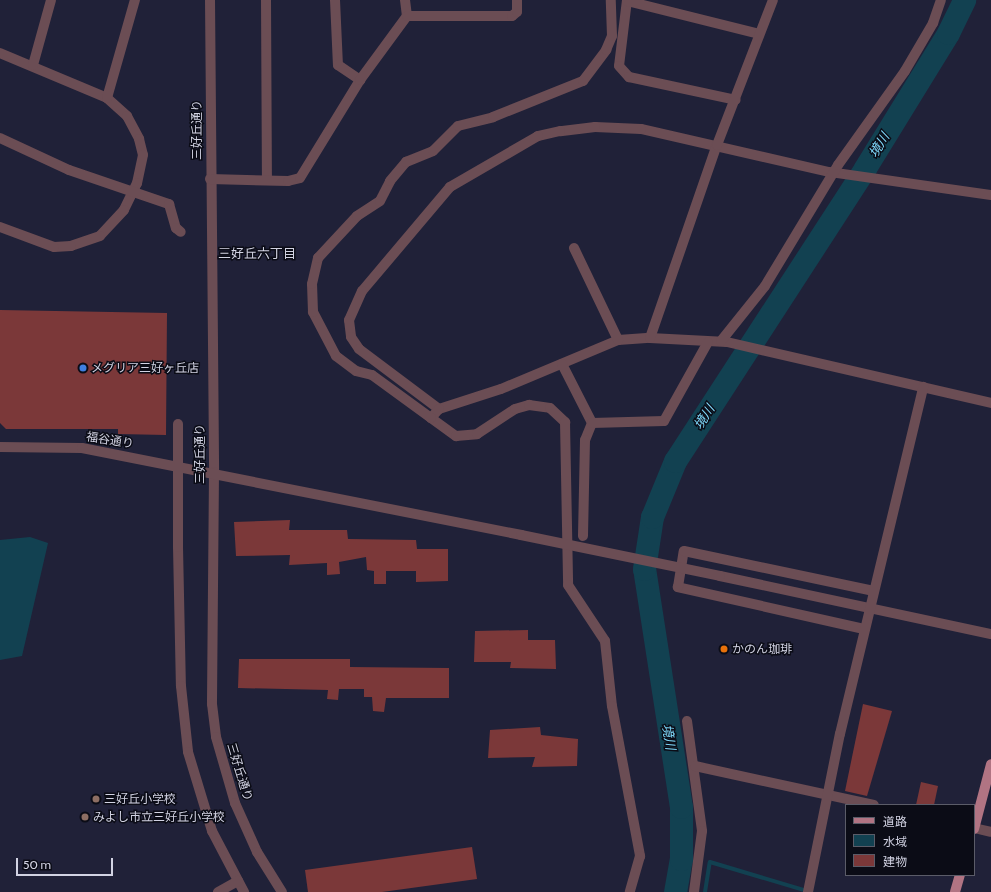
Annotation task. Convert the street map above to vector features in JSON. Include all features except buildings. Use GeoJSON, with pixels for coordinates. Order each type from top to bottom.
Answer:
{"type":"FeatureCollection","features":[{"type":"Feature","properties":{"kind":"main road"},"geometry":{"type":"LineString","coordinates":[[975,825],[991,764]]}},
{"type":"Feature","properties":{"kind":"main road"},"geometry":{"type":"LineString","coordinates":[[955,892],[960,876]]}},
{"type":"Feature","properties":{"kind":"street"},"geometry":{"type":"LineString","coordinates":[[33,65],[51,0]]}},
{"type":"Feature","properties":{"kind":"street"},"geometry":{"type":"LineString","coordinates":[[107,98],[135,0]]}},
{"type":"Feature","properties":{"kind":"street","name":"三好丘通り"},"geometry":{"type":"LineString","coordinates":[[210,0],[210,179],[214,472],[211,681],[216,736],[235,803],[257,852],[282,892]]}},
{"type":"Feature","properties":{"kind":"street"},"geometry":{"type":"LineString","coordinates":[[266,0],[266,179]]}},
{"type":"Feature","properties":{"kind":"street"},"geometry":{"type":"LineString","coordinates":[[335,0],[338,65],[360,80]]}},
{"type":"Feature","properties":{"kind":"street"},"geometry":{"type":"LineString","coordinates":[[210,179],[266,179],[288,181],[300,178],[360,80],[407,16],[405,0]]}},
{"type":"Feature","properties":{"kind":"street"},"geometry":{"type":"LineString","coordinates":[[407,16],[512,16],[517,12],[517,0]]}},
{"type":"Feature","properties":{"kind":"street"},"geometry":{"type":"LineString","coordinates":[[611,0],[612,36],[583,81],[493,117],[458,126],[433,151],[406,162],[390,181],[380,201],[357,216],[318,258],[312,284],[313,312],[336,356],[356,370],[372,375],[447,431],[467,436],[529,405],[550,408],[565,422],[568,585],[606,641],[612,706],[640,856],[630,892]]}},
{"type":"Feature","properties":{"kind":"street"},"geometry":{"type":"LineString","coordinates":[[650,338],[717,146],[736,100],[759,34],[773,0]]}},
{"type":"Feature","properties":{"kind":"street"},"geometry":{"type":"LineString","coordinates":[[724,341],[765,286],[833,172],[905,71],[933,23],[942,0]]}},
{"type":"Feature","properties":{"kind":"street"},"geometry":{"type":"LineString","coordinates":[[736,100],[629,77],[619,66],[627,1],[759,34]]}},
{"type":"Feature","properties":{"kind":"street"},"geometry":{"type":"LineString","coordinates":[[0,53],[33,65],[107,98],[128,116],[140,139],[141,171],[132,194],[113,225],[84,243],[54,247],[0,227]]}},
{"type":"Feature","properties":{"kind":"street"},"geometry":{"type":"LineString","coordinates":[[439,409],[359,349],[351,337],[349,320],[362,291],[399,251],[436,200],[468,175],[538,136],[560,131],[595,127],[641,129],[833,172],[991,195]]}},
{"type":"Feature","properties":{"kind":"street"},"geometry":{"type":"LineString","coordinates":[[0,138],[132,194],[169,204],[176,228],[181,232]]}},
{"type":"Feature","properties":{"kind":"street"},"geometry":{"type":"LineString","coordinates":[[574,248],[618,340]]}},
{"type":"Feature","properties":{"kind":"street"},"geometry":{"type":"LineString","coordinates":[[431,418],[439,409],[501,389],[618,340],[650,338],[708,342],[724,341],[991,402]]}},
{"type":"Feature","properties":{"kind":"street"},"geometry":{"type":"LineString","coordinates":[[592,422],[664,421],[708,342]]}},
{"type":"Feature","properties":{"kind":"street"},"geometry":{"type":"LineString","coordinates":[[562,364],[592,422],[585,440],[583,536]]}},
{"type":"Feature","properties":{"kind":"street"},"geometry":{"type":"LineString","coordinates":[[808,892],[864,629],[923,387]]}},
{"type":"Feature","properties":{"kind":"street"},"geometry":{"type":"LineString","coordinates":[[178,424],[178,547],[181,686],[188,752],[212,831],[244,892]]}},
{"type":"Feature","properties":{"kind":"street","name":"福谷通り"},"geometry":{"type":"LineString","coordinates":[[0,448],[82,448],[214,472],[720,576],[991,634]]}},
{"type":"Feature","properties":{"kind":"street"},"geometry":{"type":"LineString","coordinates":[[864,629],[678,588],[684,551],[874,591]]}},
{"type":"Feature","properties":{"kind":"street"},"geometry":{"type":"LineString","coordinates":[[687,721],[695,766],[702,831],[694,892]]}},
{"type":"Feature","properties":{"kind":"street"},"geometry":{"type":"LineString","coordinates":[[695,766],[870,804]]}},
{"type":"Feature","properties":{"kind":"street"},"geometry":{"type":"LineString","coordinates":[[975,829],[991,832]]}},
{"type":"Feature","properties":{"kind":"street"},"geometry":{"type":"LineString","coordinates":[[218,892],[238,881]]}},
{"type":"Feature","properties":{"kind":"water"},"geometry":{"type":"Polygon","coordinates":[[[30,537],[48,543],[22,656],[0,660],[0,540],[30,537]]]}},
{"type":"Feature","properties":{"kind":"waterway","name":"境川"},"geometry":{"type":"LineString","coordinates":[[675,892],[681,859],[681,807],[644,569],[652,517],[675,461],[865,168],[948,33],[964,0]]}},
{"type":"Feature","properties":{"kind":"waterway"},"geometry":{"type":"LineString","coordinates":[[705,892],[710,862],[807,891]]}},
{"type":"Feature","properties":{"kind":"place","name":"メグリア三好ヶ丘店"},"geometry":{"type":"Point","coordinates":[83,368]}},
{"type":"Feature","properties":{"kind":"place","name":"かのん珈琲"},"geometry":{"type":"Point","coordinates":[724,649]}},
{"type":"Feature","properties":{"kind":"place","name":"三好丘小学校"},"geometry":{"type":"Point","coordinates":[96,799]}},
{"type":"Feature","properties":{"kind":"place","name":"みよし市立三好丘小学校"},"geometry":{"type":"Point","coordinates":[85,817]}},
{"type":"Feature","properties":{"kind":"district","name":"三好丘六丁目"},"geometry":{"type":"Point","coordinates":[257,253]}}]}
